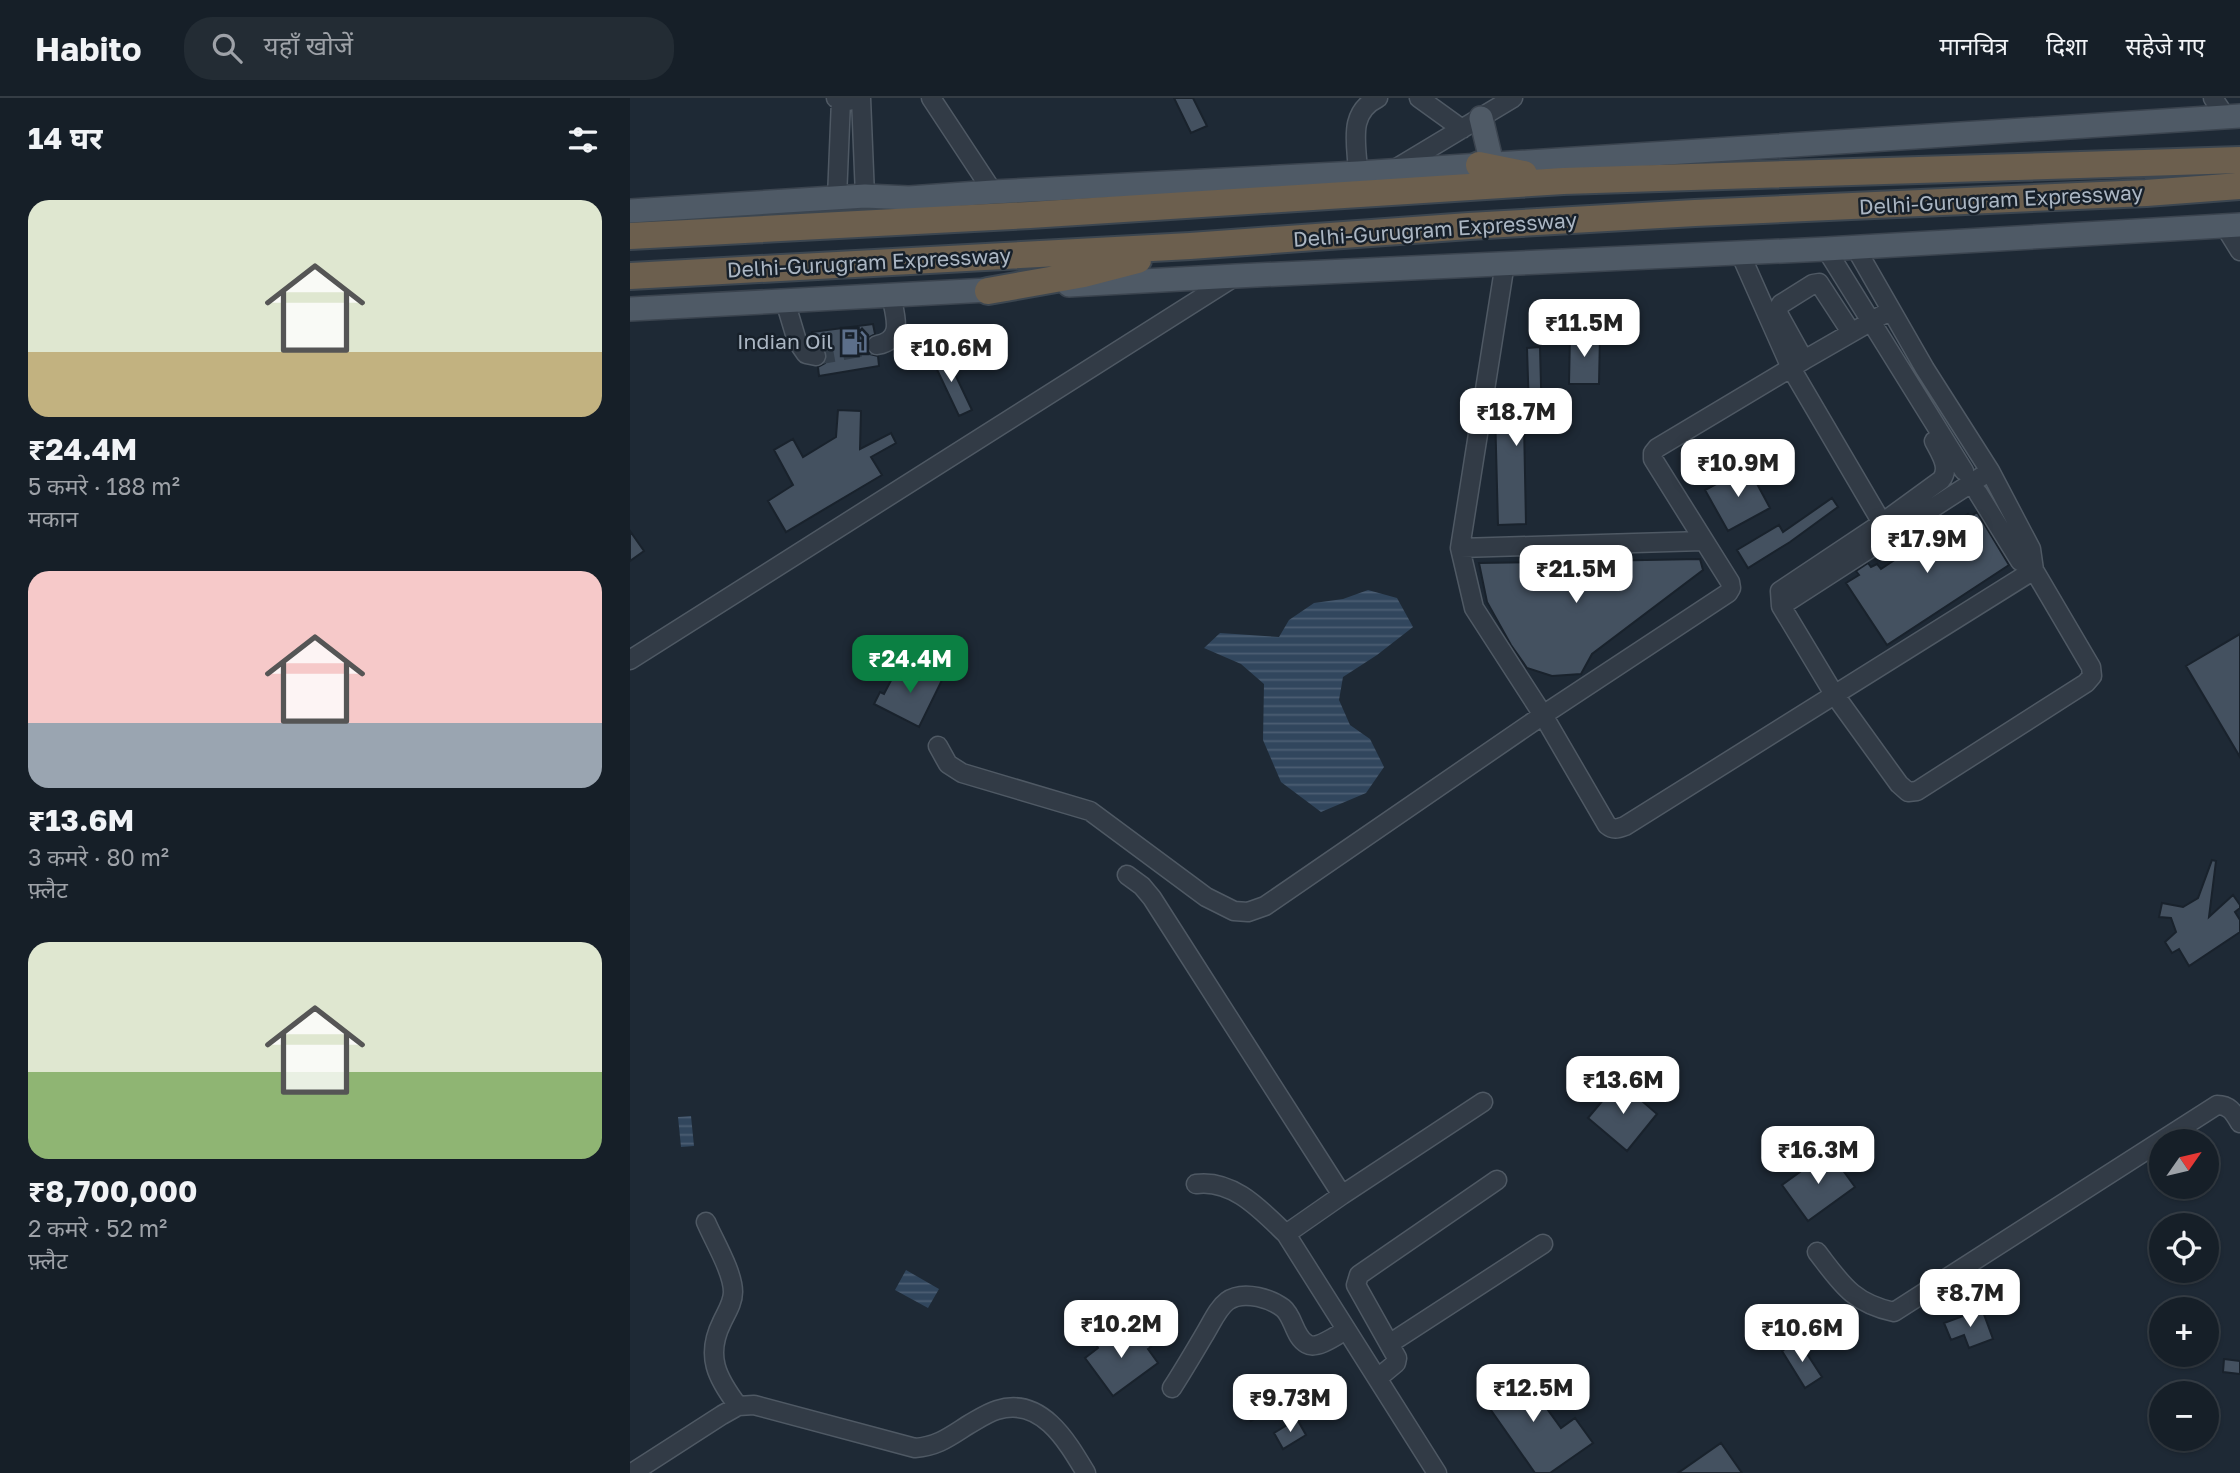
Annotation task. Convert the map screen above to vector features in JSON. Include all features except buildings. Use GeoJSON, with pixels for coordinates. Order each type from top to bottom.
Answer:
{"type":"FeatureCollection","features":[{"type":"Feature","properties":{"kind":"highway","name":"Delhi-Gurugram Expressway"},"geometry":{"type":"LineString","coordinates":[[630,236],[1030,215],[1563,181],[2240,160]]}},
{"type":"Feature","properties":{"kind":"highway"},"geometry":{"type":"LineString","coordinates":[[1485,165],[1563,181]]}},
{"type":"Feature","properties":{"kind":"highway","name":"Delhi-Gurugram Expressway"},"geometry":{"type":"LineString","coordinates":[[630,276],[1190,247],[1695,213],[2146,193],[2240,186]]}},
{"type":"Feature","properties":{"kind":"highway"},"geometry":{"type":"LineString","coordinates":[[988,291],[1084,274],[1190,247]]}},
{"type":"Feature","properties":{"kind":"main road"},"geometry":{"type":"LineString","coordinates":[[630,211],[865,196],[909,198],[1392,171],[2226,110]]}},
{"type":"Feature","properties":{"kind":"main road"},"geometry":{"type":"LineString","coordinates":[[1472,123],[1485,165]]}},
{"type":"Feature","properties":{"kind":"main road"},"geometry":{"type":"LineString","coordinates":[[630,309],[1236,276],[1826,249],[2232,225]]}},
{"type":"Feature","properties":{"kind":"street"},"geometry":{"type":"LineString","coordinates":[[837,198],[838,99],[855,101],[861,98],[865,196]]}},
{"type":"Feature","properties":{"kind":"street"},"geometry":{"type":"LineString","coordinates":[[931,98],[993,192]]}},
{"type":"Feature","properties":{"kind":"street"},"geometry":{"type":"LineString","coordinates":[[1358,173],[1356,123],[1360,112],[1378,98]]}},
{"type":"Feature","properties":{"kind":"street"},"geometry":{"type":"LineString","coordinates":[[1419,98],[1425,104],[1472,123]]}},
{"type":"Feature","properties":{"kind":"street"},"geometry":{"type":"LineString","coordinates":[[1392,171],[1513,98]]}},
{"type":"Feature","properties":{"kind":"street"},"geometry":{"type":"LineString","coordinates":[[2232,225],[2240,251]]}},
{"type":"Feature","properties":{"kind":"street"},"geometry":{"type":"LineString","coordinates":[[1855,247],[1926,369],[1990,471],[2031,548],[2034,569],[2091,667],[2092,676],[2086,683],[1917,791],[1908,792],[1899,784],[1834,694],[1781,606],[1780,591],[1941,480],[1946,468],[1930,432],[1931,419]]}},
{"type":"Feature","properties":{"kind":"street"},"geometry":{"type":"LineString","coordinates":[[1826,249],[1964,471]]}},
{"type":"Feature","properties":{"kind":"street"},"geometry":{"type":"LineString","coordinates":[[1740,253],[1882,523]]}},
{"type":"Feature","properties":{"kind":"street"},"geometry":{"type":"LineString","coordinates":[[1505,263],[1460,548],[1474,608],[1543,715],[1606,825],[1616,829],[1625,826],[2034,569]]}},
{"type":"Feature","properties":{"kind":"street"},"geometry":{"type":"LineString","coordinates":[[630,660],[1236,276]]}},
{"type":"Feature","properties":{"kind":"street"},"geometry":{"type":"LineString","coordinates":[[1797,364],[1778,309],[1781,304],[1810,285],[1822,285],[1851,332]]}},
{"type":"Feature","properties":{"kind":"street"},"geometry":{"type":"LineString","coordinates":[[877,345],[889,342],[894,335],[896,322],[891,295]]}},
{"type":"Feature","properties":{"kind":"street"},"geometry":{"type":"LineString","coordinates":[[785,301],[797,341],[806,354],[816,356]]}},
{"type":"Feature","properties":{"kind":"street"},"geometry":{"type":"LineString","coordinates":[[938,746],[948,764],[962,773],[1090,811],[1103,818],[1206,897],[1234,911],[1248,912],[1265,905],[1543,715],[1728,593],[1730,582],[1653,459],[1653,453],[1657,448],[1891,310]]}},
{"type":"Feature","properties":{"kind":"street"},"geometry":{"type":"LineString","coordinates":[[1781,606],[1990,471]]}},
{"type":"Feature","properties":{"kind":"street"},"geometry":{"type":"LineString","coordinates":[[1978,493],[2020,561],[2034,569]]}},
{"type":"Feature","properties":{"kind":"street"},"geometry":{"type":"LineString","coordinates":[[1460,548],[1703,541]]}},
{"type":"Feature","properties":{"kind":"street"},"geometry":{"type":"LineString","coordinates":[[1127,875],[1152,898],[1342,1195]]}},
{"type":"Feature","properties":{"kind":"street"},"geometry":{"type":"LineString","coordinates":[[1286,1234],[1483,1102]]}},
{"type":"Feature","properties":{"kind":"street"},"geometry":{"type":"LineString","coordinates":[[1817,1252],[1852,1294],[1864,1303],[1894,1312],[2217,1105],[2230,1108],[2240,1123]]}},
{"type":"Feature","properties":{"kind":"street"},"geometry":{"type":"LineString","coordinates":[[1378,1378],[1396,1363],[1397,1358],[1356,1285],[1359,1275],[1497,1180]]}},
{"type":"Feature","properties":{"kind":"street"},"geometry":{"type":"LineString","coordinates":[[1196,1184],[1216,1184],[1231,1190],[1246,1199],[1286,1234],[1437,1473]]}},
{"type":"Feature","properties":{"kind":"street"},"geometry":{"type":"LineString","coordinates":[[706,1222],[726,1266],[733,1294],[715,1336],[712,1353],[724,1387],[738,1406]]}},
{"type":"Feature","properties":{"kind":"street"},"geometry":{"type":"LineString","coordinates":[[1389,1345],[1543,1244]]}},
{"type":"Feature","properties":{"kind":"street"},"geometry":{"type":"LineString","coordinates":[[1172,1388],[1217,1312],[1234,1296],[1246,1294],[1276,1304],[1292,1319],[1307,1344],[1314,1346],[1346,1330]]}},
{"type":"Feature","properties":{"kind":"street"},"geometry":{"type":"LineString","coordinates":[[632,1473],[738,1406],[754,1405],[915,1448],[931,1447],[988,1414],[999,1409],[1013,1408],[1043,1416],[1059,1432],[1086,1473]]}},
{"type":"Feature","properties":{"kind":"water"},"geometry":{"type":"Polygon","coordinates":[[[1368,590],[1397,598],[1413,627],[1343,677],[1339,700],[1350,725],[1370,739],[1384,767],[1366,793],[1321,812],[1281,782],[1263,740],[1264,684],[1241,664],[1204,648],[1220,633],[1279,637],[1289,620],[1314,603],[1343,599],[1368,590]]]}},
{"type":"Feature","properties":{"kind":"water"},"geometry":{"type":"Polygon","coordinates":[[[691,1116],[694,1146],[681,1147],[678,1117],[691,1116]]]}},
{"type":"Feature","properties":{"kind":"water"},"geometry":{"type":"Polygon","coordinates":[[[906,1270],[939,1289],[928,1308],[895,1290],[906,1270]]]}},
{"type":"Feature","properties":{"kind":"tunnel"},"geometry":{"type":"LineString","coordinates":[[816,356],[877,345]]}},
{"type":"Feature","properties":{"kind":"place","name":"Indian Oil"},"geometry":{"type":"Point","coordinates":[854,342]}}]}
